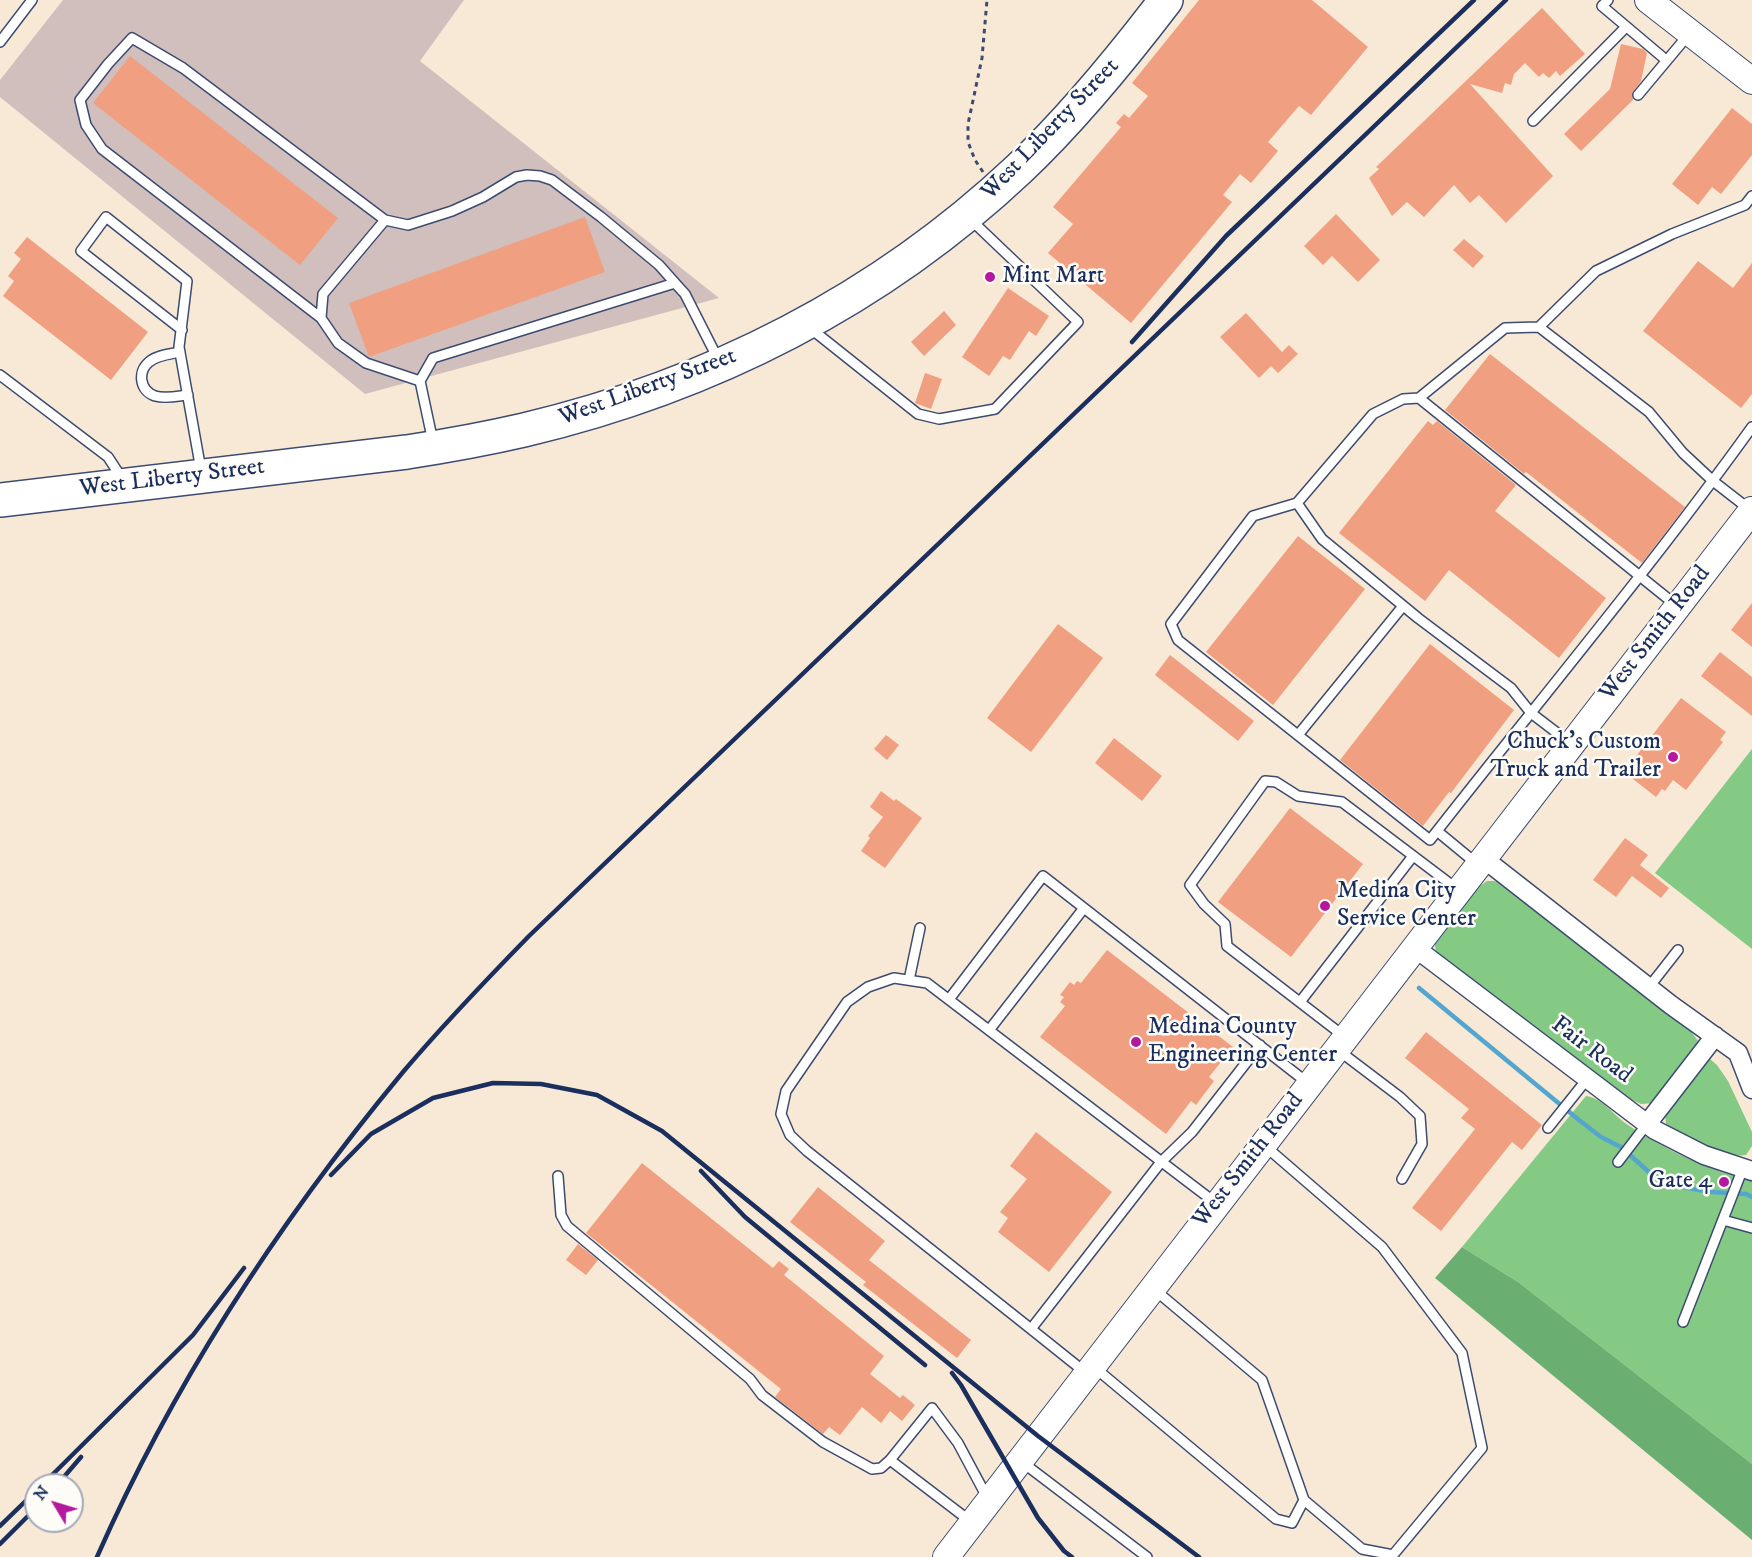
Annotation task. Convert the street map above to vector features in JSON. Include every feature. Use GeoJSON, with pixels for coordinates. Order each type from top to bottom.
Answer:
{"type":"FeatureCollection","features":[{"type":"Feature","properties":{"kind":"highway","name":"West Liberty Street"},"geometry":{"type":"LineString","coordinates":[[0,500],[434,448],[524,430],[584,414],[644,395],[721,365],[778,339],[870,287],[966,216],[1057,131],[1098,85],[1166,0]]}},
{"type":"Feature","properties":{"kind":"street"},"geometry":{"type":"LineString","coordinates":[[1648,0],[1752,81]]}},
{"type":"Feature","properties":{"kind":"street","name":"West Smith Road"},"geometry":{"type":"LineString","coordinates":[[946,1557],[1752,510]]}},
{"type":"Feature","properties":{"kind":"street"},"geometry":{"type":"LineString","coordinates":[[1480,861],[1738,1053],[1752,1089]]}},
{"type":"Feature","properties":{"kind":"street","name":"Fair Road"},"geometry":{"type":"LineString","coordinates":[[1414,947],[1647,1124],[1704,1155],[1747,1170]]}},
{"type":"Feature","properties":{"kind":"street"},"geometry":{"type":"LineString","coordinates":[[1647,1124],[1715,1036]]}},
{"type":"Feature","properties":{"kind":"lane"},"geometry":{"type":"LineString","coordinates":[[0,42],[32,0]]}},
{"type":"Feature","properties":{"kind":"lane"},"geometry":{"type":"LineString","coordinates":[[1608,0],[1602,6],[1666,60]]}},
{"type":"Feature","properties":{"kind":"lane"},"geometry":{"type":"LineString","coordinates":[[1533,121],[1626,27]]}},
{"type":"Feature","properties":{"kind":"lane"},"geometry":{"type":"LineString","coordinates":[[1638,95],[1690,33]]}},
{"type":"Feature","properties":{"kind":"lane"},"geometry":{"type":"LineString","coordinates":[[420,381],[366,363],[338,343],[321,318],[102,149],[86,125],[80,100],[132,38],[183,68],[385,220],[408,225],[452,211],[483,197],[516,177],[540,176],[552,180],[659,265],[685,294],[721,365]]}},
{"type":"Feature","properties":{"kind":"lane"},"geometry":{"type":"LineString","coordinates":[[1539,327],[1596,271],[1672,234],[1745,206],[1752,196]]}},
{"type":"Feature","properties":{"kind":"lane"},"geometry":{"type":"LineString","coordinates":[[806,324],[918,414],[939,419],[995,409],[1078,322],[966,216]]}},
{"type":"Feature","properties":{"kind":"lane"},"geometry":{"type":"LineString","coordinates":[[182,330],[81,251],[106,217],[187,281],[180,352],[202,476]]}},
{"type":"Feature","properties":{"kind":"lane"},"geometry":{"type":"LineString","coordinates":[[321,318],[323,294],[385,220]]}},
{"type":"Feature","properties":{"kind":"lane"},"geometry":{"type":"LineString","coordinates":[[434,448],[420,381],[433,358],[675,283]]}},
{"type":"Feature","properties":{"kind":"lane"},"geometry":{"type":"LineString","coordinates":[[1752,427],[1713,481],[1639,576],[1430,840],[1178,640],[1171,624],[1253,516],[1297,503],[1373,414],[1403,399],[1419,398],[1506,328],[1539,327],[1649,412],[1683,453],[1713,481],[1752,510]]}},
{"type":"Feature","properties":{"kind":"lane"},"geometry":{"type":"LineString","coordinates":[[180,352],[161,356],[149,362],[141,381],[148,393],[156,396],[188,395]]}},
{"type":"Feature","properties":{"kind":"lane"},"geometry":{"type":"LineString","coordinates":[[0,375],[108,457],[125,485]]}},
{"type":"Feature","properties":{"kind":"lane"},"geometry":{"type":"LineString","coordinates":[[1419,398],[1677,606]]}},
{"type":"Feature","properties":{"kind":"lane"},"geometry":{"type":"LineString","coordinates":[[1297,503],[1322,539],[1403,606],[1510,688],[1531,713],[1571,744]]}},
{"type":"Feature","properties":{"kind":"lane"},"geometry":{"type":"LineString","coordinates":[[1298,735],[1403,606]]}},
{"type":"Feature","properties":{"kind":"lane"},"geometry":{"type":"LineString","coordinates":[[1402,1179],[1422,1144],[1420,1116],[1340,1043],[1300,1002],[1227,946],[1225,924],[1204,904],[1190,885],[1265,781],[1276,782],[1298,796],[1342,802],[1458,890]]}},
{"type":"Feature","properties":{"kind":"lane"},"geometry":{"type":"LineString","coordinates":[[1437,831],[1480,861]]}},
{"type":"Feature","properties":{"kind":"lane"},"geometry":{"type":"LineString","coordinates":[[1300,1002],[1413,856]]}},
{"type":"Feature","properties":{"kind":"lane"},"geometry":{"type":"LineString","coordinates":[[950,998],[1043,876],[1309,1084]]}},
{"type":"Feature","properties":{"kind":"lane"},"geometry":{"type":"LineString","coordinates":[[990,1029],[1084,908]]}},
{"type":"Feature","properties":{"kind":"lane"},"geometry":{"type":"LineString","coordinates":[[909,980],[920,928]]}},
{"type":"Feature","properties":{"kind":"lane"},"geometry":{"type":"LineString","coordinates":[[1649,987],[1678,950]]}},
{"type":"Feature","properties":{"kind":"lane"},"geometry":{"type":"LineString","coordinates":[[1217,1204],[950,998],[927,983],[894,978],[868,987],[848,1002],[786,1091],[781,1114],[790,1135],[807,1151],[1031,1329],[1089,1370],[1276,1519],[1292,1523],[1304,1500]]}},
{"type":"Feature","properties":{"kind":"lane"},"geometry":{"type":"LineString","coordinates":[[1031,1329],[1161,1162],[1192,1132],[1260,1045]]}},
{"type":"Feature","properties":{"kind":"lane"},"geometry":{"type":"LineString","coordinates":[[1548,1128],[1588,1078]]}},
{"type":"Feature","properties":{"kind":"lane"},"geometry":{"type":"LineString","coordinates":[[1618,1162],[1647,1124]]}},
{"type":"Feature","properties":{"kind":"lane"},"geometry":{"type":"LineString","coordinates":[[1152,1288],[1262,1380],[1304,1500],[1362,1549],[1394,1555],[1482,1448],[1462,1353],[1382,1247],[1263,1144]]}},
{"type":"Feature","properties":{"kind":"lane"},"geometry":{"type":"LineString","coordinates":[[1683,1322],[1723,1220],[1747,1170]]}},
{"type":"Feature","properties":{"kind":"lane"},"geometry":{"type":"LineString","coordinates":[[558,1176],[561,1215],[567,1226],[750,1378],[762,1395],[823,1442],[872,1469],[881,1468],[932,1408],[958,1443],[988,1501]]}},
{"type":"Feature","properties":{"kind":"lane"},"geometry":{"type":"LineString","coordinates":[[1723,1220],[1752,1228]]}},
{"type":"Feature","properties":{"kind":"lane"},"geometry":{"type":"LineString","coordinates":[[890,1460],[972,1523]]}},
{"type":"Feature","properties":{"kind":"lane"},"geometry":{"type":"LineString","coordinates":[[1019,1460],[1147,1557]]}},
{"type":"Feature","properties":{"kind":"path"},"geometry":{"type":"LineString","coordinates":[[987,0],[982,57],[968,124],[968,142],[975,160],[996,190]]}},
{"type":"Feature","properties":{"kind":"shaded area"},"geometry":{"type":"Polygon","coordinates":[[[63,0],[464,0],[420,61],[719,298],[365,394],[0,97],[0,80],[63,0]]]}},
{"type":"Feature","properties":{"kind":"green space"},"geometry":{"type":"Polygon","coordinates":[[[1752,749],[1752,949],[1655,873],[1752,749]]]}},
{"type":"Feature","properties":{"kind":"green space"},"geometry":{"type":"Polygon","coordinates":[[[1487,881],[1503,884],[1690,1030],[1698,1041],[1695,1055],[1654,1103],[1641,1104],[1628,1098],[1447,963],[1436,952],[1434,939],[1474,890],[1487,881]]]}},
{"type":"Feature","properties":{"kind":"green space"},"geometry":{"type":"Polygon","coordinates":[[[1710,1059],[1728,1081],[1752,1132],[1752,1146],[1746,1155],[1727,1154],[1704,1146],[1666,1124],[1665,1114],[1706,1060],[1710,1059]]]}},
{"type":"Feature","properties":{"kind":"green space"},"geometry":{"type":"Polygon","coordinates":[[[1586,1096],[1598,1100],[1628,1125],[1672,1151],[1736,1177],[1752,1181],[1752,1464],[1518,1282],[1462,1247],[1586,1096]]]}},
{"type":"Feature","properties":{"kind":"green space"},"geometry":{"type":"Polygon","coordinates":[[[1462,1247],[1518,1282],[1752,1464],[1752,1540],[1435,1278],[1462,1247]]]}},
{"type":"Feature","properties":{"kind":"building"},"geometry":{"type":"Polygon","coordinates":[[[1199,0],[1312,0],[1368,47],[1311,115],[1299,106],[1268,142],[1278,151],[1251,183],[1240,174],[1223,195],[1232,202],[1131,323],[1048,253],[1073,224],[1053,207],[1121,127],[1116,123],[1124,114],[1129,118],[1148,96],[1132,83],[1199,0]]]}},
{"type":"Feature","properties":{"kind":"building"},"geometry":{"type":"Polygon","coordinates":[[[1542,8],[1585,54],[1560,76],[1556,71],[1549,78],[1543,73],[1539,77],[1525,63],[1514,74],[1511,85],[1505,83],[1502,93],[1470,84],[1553,176],[1506,223],[1479,195],[1470,203],[1454,185],[1424,217],[1407,202],[1392,216],[1369,178],[1379,169],[1376,167],[1542,8]]]}},
{"type":"Feature","properties":{"kind":"building"},"geometry":{"type":"Polygon","coordinates":[[[1621,44],[1643,49],[1647,53],[1641,81],[1632,93],[1633,100],[1581,151],[1564,134],[1610,89],[1621,44]]]}},
{"type":"Feature","properties":{"kind":"building"},"geometry":{"type":"Polygon","coordinates":[[[130,56],[338,218],[300,265],[93,103],[130,56]]]}},
{"type":"Feature","properties":{"kind":"building"},"geometry":{"type":"Polygon","coordinates":[[[1732,108],[1752,124],[1752,155],[1721,194],[1712,187],[1698,205],[1672,184],[1732,108]]]}},
{"type":"Feature","properties":{"kind":"building"},"geometry":{"type":"Polygon","coordinates":[[[1336,214],[1380,260],[1358,282],[1332,256],[1323,265],[1304,246],[1336,214]]]}},
{"type":"Feature","properties":{"kind":"building"},"geometry":{"type":"Polygon","coordinates":[[[585,217],[605,272],[369,357],[349,303],[585,217]]]}},
{"type":"Feature","properties":{"kind":"building"},"geometry":{"type":"Polygon","coordinates":[[[27,237],[148,332],[111,380],[3,296],[14,281],[8,276],[21,259],[14,253],[27,237]]]}},
{"type":"Feature","properties":{"kind":"building"},"geometry":{"type":"Polygon","coordinates":[[[1464,239],[1484,256],[1473,268],[1453,250],[1464,239]]]}},
{"type":"Feature","properties":{"kind":"building"},"geometry":{"type":"Polygon","coordinates":[[[1698,261],[1733,288],[1752,263],[1752,394],[1741,408],[1643,331],[1698,261]]]}},
{"type":"Feature","properties":{"kind":"building"},"geometry":{"type":"Polygon","coordinates":[[[1008,288],[1049,316],[1036,336],[1029,331],[1010,360],[1003,356],[989,376],[962,357],[1008,288]]]}},
{"type":"Feature","properties":{"kind":"building"},"geometry":{"type":"Polygon","coordinates":[[[944,311],[956,325],[924,356],[911,342],[944,311]]]}},
{"type":"Feature","properties":{"kind":"building"},"geometry":{"type":"Polygon","coordinates":[[[1246,313],[1282,352],[1289,345],[1298,354],[1278,373],[1271,366],[1259,378],[1220,337],[1246,313]]]}},
{"type":"Feature","properties":{"kind":"building"},"geometry":{"type":"Polygon","coordinates":[[[1490,354],[1685,507],[1642,563],[1526,472],[1524,474],[1445,410],[1490,354]]]}},
{"type":"Feature","properties":{"kind":"building"},"geometry":{"type":"Polygon","coordinates":[[[925,373],[942,379],[931,409],[915,403],[925,373]]]}},
{"type":"Feature","properties":{"kind":"building"},"geometry":{"type":"Polygon","coordinates":[[[1428,421],[1433,425],[1437,421],[1516,485],[1495,511],[1606,598],[1559,658],[1449,570],[1425,601],[1339,533],[1428,421]]]}},
{"type":"Feature","properties":{"kind":"building"},"geometry":{"type":"Polygon","coordinates":[[[1298,536],[1365,589],[1273,705],[1206,652],[1298,536]]]}},
{"type":"Feature","properties":{"kind":"building"},"geometry":{"type":"Polygon","coordinates":[[[1752,603],[1752,647],[1731,630],[1752,603]]]}},
{"type":"Feature","properties":{"kind":"building"},"geometry":{"type":"Polygon","coordinates":[[[1058,624],[1103,658],[1031,752],[987,718],[1058,624]]]}},
{"type":"Feature","properties":{"kind":"building"},"geometry":{"type":"Polygon","coordinates":[[[1430,644],[1514,710],[1423,826],[1340,760],[1430,644]]]}},
{"type":"Feature","properties":{"kind":"building"},"geometry":{"type":"Polygon","coordinates":[[[1720,652],[1752,677],[1752,716],[1701,676],[1720,652]]]}},
{"type":"Feature","properties":{"kind":"building"},"geometry":{"type":"Polygon","coordinates":[[[1170,655],[1254,721],[1238,741],[1155,675],[1170,655]]]}},
{"type":"Feature","properties":{"kind":"building","name":"Chuck's Custom Truck and Trailer"},"geometry":{"type":"Polygon","coordinates":[[[1681,698],[1726,732],[1720,740],[1723,742],[1686,790],[1673,780],[1665,791],[1662,789],[1656,797],[1624,772],[1681,698]]]}},
{"type":"Feature","properties":{"kind":"building"},"geometry":{"type":"Polygon","coordinates":[[[886,735],[899,745],[887,760],[874,749],[886,735]]]}},
{"type":"Feature","properties":{"kind":"building"},"geometry":{"type":"Polygon","coordinates":[[[1114,738],[1162,776],[1142,801],[1095,763],[1114,738]]]}},
{"type":"Feature","properties":{"kind":"building"},"geometry":{"type":"Polygon","coordinates":[[[881,791],[922,818],[885,868],[861,851],[870,838],[868,836],[883,817],[870,807],[881,791]]]}},
{"type":"Feature","properties":{"kind":"building"},"geometry":{"type":"Polygon","coordinates":[[[1290,808],[1363,864],[1291,957],[1218,902],[1290,808]]]}},
{"type":"Feature","properties":{"kind":"building"},"geometry":{"type":"Polygon","coordinates":[[[1625,838],[1648,855],[1640,865],[1669,888],[1661,898],[1632,876],[1616,897],[1593,880],[1625,838]]]}},
{"type":"Feature","properties":{"kind":"building","name":"Medina County Engineering Center"},"geometry":{"type":"Polygon","coordinates":[[[1107,950],[1233,1047],[1209,1077],[1214,1081],[1196,1105],[1191,1101],[1166,1134],[1040,1037],[1065,1006],[1060,1002],[1064,997],[1060,995],[1070,982],[1074,985],[1077,981],[1081,983],[1107,950]]]}},
{"type":"Feature","properties":{"kind":"building"},"geometry":{"type":"Polygon","coordinates":[[[1426,1032],[1542,1125],[1522,1150],[1512,1142],[1441,1231],[1412,1208],[1475,1129],[1461,1118],[1469,1109],[1405,1058],[1426,1032]]]}},
{"type":"Feature","properties":{"kind":"building"},"geometry":{"type":"Polygon","coordinates":[[[1036,1132],[1112,1192],[1049,1272],[998,1232],[1008,1218],[1000,1212],[1027,1179],[1010,1166],[1036,1132]]]}},
{"type":"Feature","properties":{"kind":"building"},"geometry":{"type":"Polygon","coordinates":[[[642,1163],[773,1268],[779,1261],[789,1269],[784,1275],[884,1356],[870,1374],[900,1398],[903,1395],[915,1405],[902,1421],[890,1411],[881,1423],[862,1407],[840,1435],[829,1427],[823,1434],[775,1397],[781,1389],[586,1233],[642,1163]]]}},
{"type":"Feature","properties":{"kind":"building"},"geometry":{"type":"Polygon","coordinates":[[[818,1187],[885,1241],[869,1260],[971,1340],[957,1358],[863,1285],[866,1282],[790,1222],[818,1187]]]}},
{"type":"Feature","properties":{"kind":"building"},"geometry":{"type":"Polygon","coordinates":[[[578,1244],[598,1260],[586,1275],[566,1260],[578,1244]]]}},
{"type":"Feature","properties":{"kind":"waterway"},"geometry":{"type":"LineString","coordinates":[[1419,988],[1579,1120],[1601,1137],[1621,1147],[1650,1173],[1671,1185],[1711,1192],[1746,1194],[1752,1197]]}},
{"type":"Feature","properties":{"kind":"railway"},"geometry":{"type":"LineString","coordinates":[[1132,342],[1226,236],[1474,0]]}},
{"type":"Feature","properties":{"kind":"railway"},"geometry":{"type":"LineString","coordinates":[[97,1557],[160,1428],[233,1304],[315,1185],[403,1072],[434,1037],[529,936],[1506,0]]}},
{"type":"Feature","properties":{"kind":"railway"},"geometry":{"type":"LineString","coordinates":[[331,1175],[371,1134],[433,1098],[493,1083],[541,1084],[597,1095],[662,1131],[1038,1436],[1199,1557]]}},
{"type":"Feature","properties":{"kind":"railway"},"geometry":{"type":"LineString","coordinates":[[701,1171],[745,1217],[925,1365]]}},
{"type":"Feature","properties":{"kind":"railway"},"geometry":{"type":"LineString","coordinates":[[54,1473],[193,1335],[244,1268]]}},
{"type":"Feature","properties":{"kind":"railway"},"geometry":{"type":"LineString","coordinates":[[952,1373],[1038,1518],[1064,1551],[1072,1557]]}},
{"type":"Feature","properties":{"kind":"railway"},"geometry":{"type":"LineString","coordinates":[[67,1473],[81,1457]]}},
{"type":"Feature","properties":{"kind":"railway"},"geometry":{"type":"LineString","coordinates":[[0,1526],[24,1503]]}},
{"type":"Feature","properties":{"kind":"railway"},"geometry":{"type":"LineString","coordinates":[[0,1544],[24,1520]]}},
{"type":"Feature","properties":{"kind":"place","name":"Mint Mart"},"geometry":{"type":"Point","coordinates":[990,277]}},
{"type":"Feature","properties":{"kind":"place","name":"Chuck's Custom Truck and Trailer"},"geometry":{"type":"Point","coordinates":[1673,757]}},
{"type":"Feature","properties":{"kind":"place","name":"Medina City Service Center"},"geometry":{"type":"Point","coordinates":[1325,906]}},
{"type":"Feature","properties":{"kind":"place","name":"Medina County Engineering Center"},"geometry":{"type":"Point","coordinates":[1136,1042]}},
{"type":"Feature","properties":{"kind":"place","name":"Gate 4"},"geometry":{"type":"Point","coordinates":[1724,1182]}}]}
